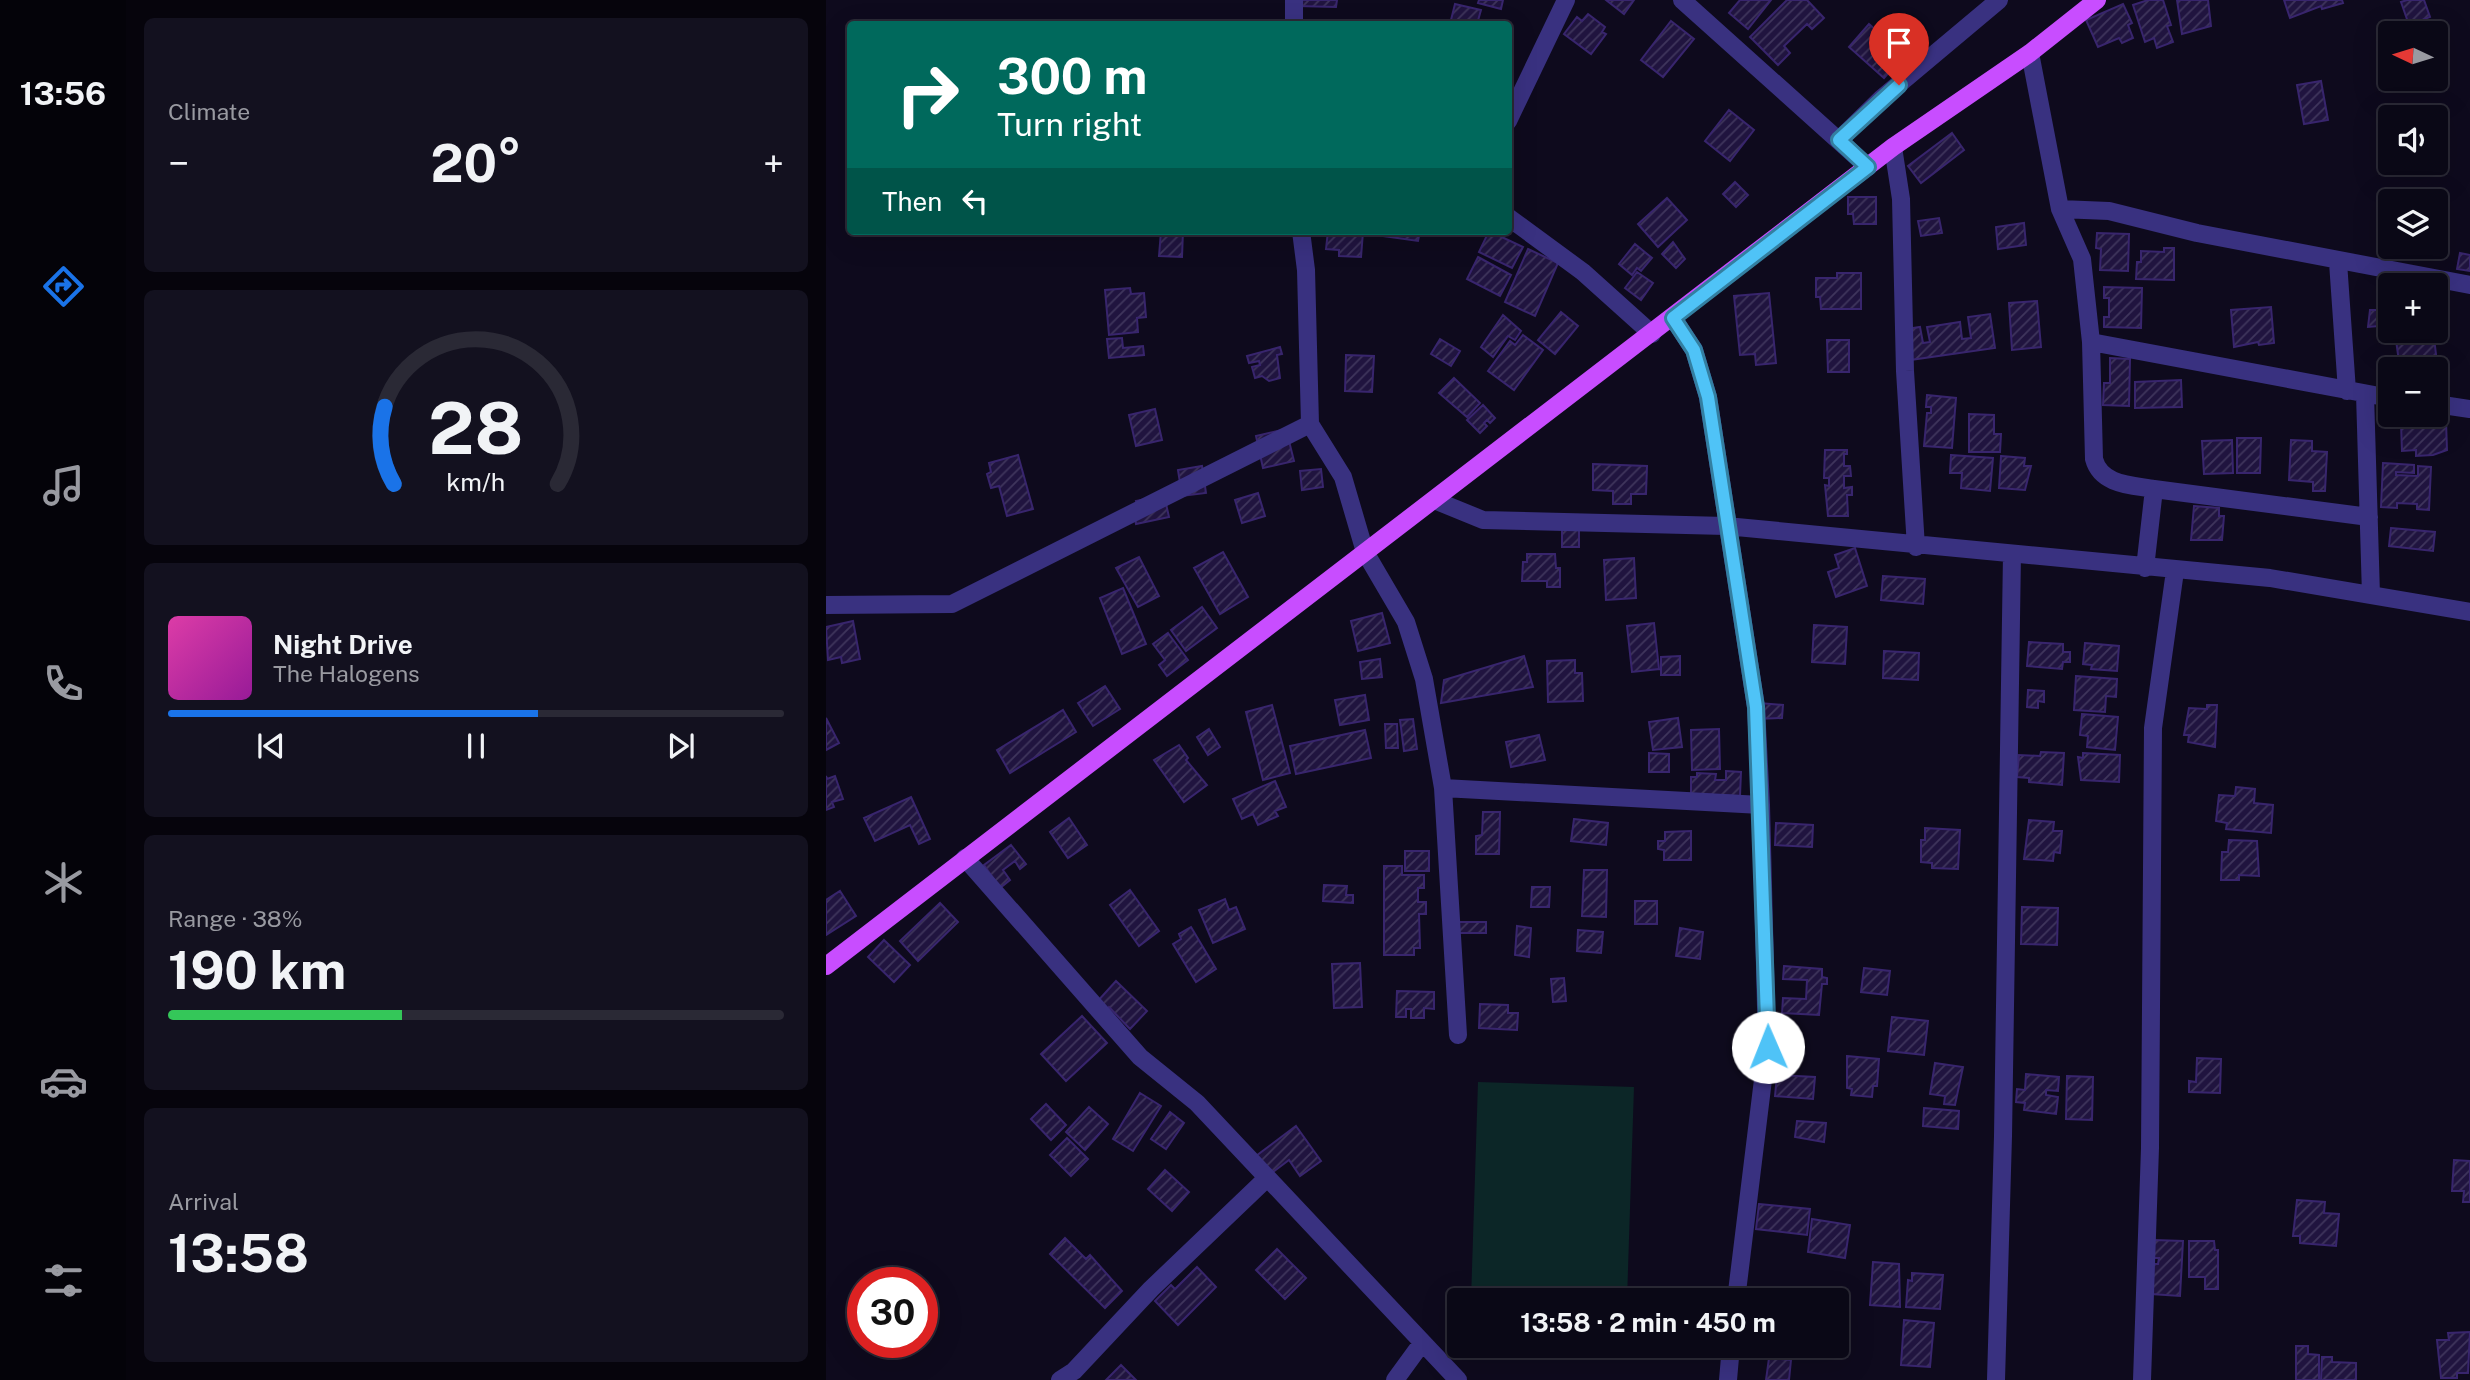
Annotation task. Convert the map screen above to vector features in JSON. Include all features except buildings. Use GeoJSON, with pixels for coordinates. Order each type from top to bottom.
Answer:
{"type":"FeatureCollection","features":[{"type":"Feature","properties":{"kind":"main road"},"geometry":{"type":"LineString","coordinates":[[826,966],[1894,147],[2030,53],[2097,0]]}},
{"type":"Feature","properties":{"kind":"street"},"geometry":{"type":"LineString","coordinates":[[1294,0],[1294,21]]}},
{"type":"Feature","properties":{"kind":"street"},"geometry":{"type":"LineString","coordinates":[[1512,113],[1566,0]]}},
{"type":"Feature","properties":{"kind":"street"},"geometry":{"type":"LineString","coordinates":[[1682,0],[1868,167]]}},
{"type":"Feature","properties":{"kind":"street"},"geometry":{"type":"LineString","coordinates":[[1839,140],[1881,99],[1999,0]]}},
{"type":"Feature","properties":{"kind":"street"},"geometry":{"type":"LineString","coordinates":[[2030,53],[2060,209],[2082,259],[2091,342],[2094,459],[2097,471],[2115,481],[2154,489],[2369,517]]}},
{"type":"Feature","properties":{"kind":"street"},"geometry":{"type":"LineString","coordinates":[[1894,147],[1901,199],[1905,371],[1916,547]]}},
{"type":"Feature","properties":{"kind":"street"},"geometry":{"type":"LineString","coordinates":[[2060,209],[2109,211],[2338,262],[2470,285]]}},
{"type":"Feature","properties":{"kind":"street"},"geometry":{"type":"LineString","coordinates":[[1512,220],[1583,272],[1652,334]]}},
{"type":"Feature","properties":{"kind":"street"},"geometry":{"type":"LineString","coordinates":[[1302,235],[1306,270],[1310,424],[1343,477],[1365,552],[1406,622],[1424,679],[1443,788],[1458,1035]]}},
{"type":"Feature","properties":{"kind":"street"},"geometry":{"type":"LineString","coordinates":[[2338,262],[2347,391]]}},
{"type":"Feature","properties":{"kind":"street"},"geometry":{"type":"LineString","coordinates":[[1673,318],[1694,350],[1708,397],[1756,707],[1768,1047],[1738,1288]]}},
{"type":"Feature","properties":{"kind":"street"},"geometry":{"type":"LineString","coordinates":[[2091,342],[2378,396]]}},
{"type":"Feature","properties":{"kind":"street"},"geometry":{"type":"LineString","coordinates":[[2365,394],[2371,595]]}},
{"type":"Feature","properties":{"kind":"street"},"geometry":{"type":"LineString","coordinates":[[2448,406],[2470,409]]}},
{"type":"Feature","properties":{"kind":"street"},"geometry":{"type":"LineString","coordinates":[[826,605],[952,604],[1310,424]]}},
{"type":"Feature","properties":{"kind":"street"},"geometry":{"type":"LineString","coordinates":[[2145,569],[2154,489]]}},
{"type":"Feature","properties":{"kind":"street"},"geometry":{"type":"LineString","coordinates":[[1434,500],[1483,520],[1726,526],[2145,569],[2270,578],[2470,612]]}},
{"type":"Feature","properties":{"kind":"street"},"geometry":{"type":"LineString","coordinates":[[1996,1380],[2003,1136],[2012,554]]}},
{"type":"Feature","properties":{"kind":"street"},"geometry":{"type":"LineString","coordinates":[[2142,1380],[2150,1148],[2153,729],[2175,571]]}},
{"type":"Feature","properties":{"kind":"street"},"geometry":{"type":"LineString","coordinates":[[1443,788],[1761,806]]}},
{"type":"Feature","properties":{"kind":"street"},"geometry":{"type":"LineString","coordinates":[[965,858],[1140,1057],[1197,1103],[1458,1380]]}},
{"type":"Feature","properties":{"kind":"street"},"geometry":{"type":"LineString","coordinates":[[1060,1380],[1074,1371],[1151,1289],[1267,1178]]}},
{"type":"Feature","properties":{"kind":"street"},"geometry":{"type":"LineString","coordinates":[[1395,1380],[1422,1343]]}},
{"type":"Feature","properties":{"kind":"street"},"geometry":{"type":"LineString","coordinates":[[1728,1380],[1730,1358]]}},
{"type":"Feature","properties":{"kind":"green space"},"geometry":{"type":"Polygon","coordinates":[[[1478,1082],[1634,1087],[1627,1288],[1471,1288],[1478,1082]]]}},
{"type":"Feature","properties":{"kind":"route"},"geometry":{"type":"LineString","coordinates":[[1768,1047],[1756,707],[1708,397],[1694,350],[1673,318],[1868,167],[1839,140],[1899,85]]}}]}
